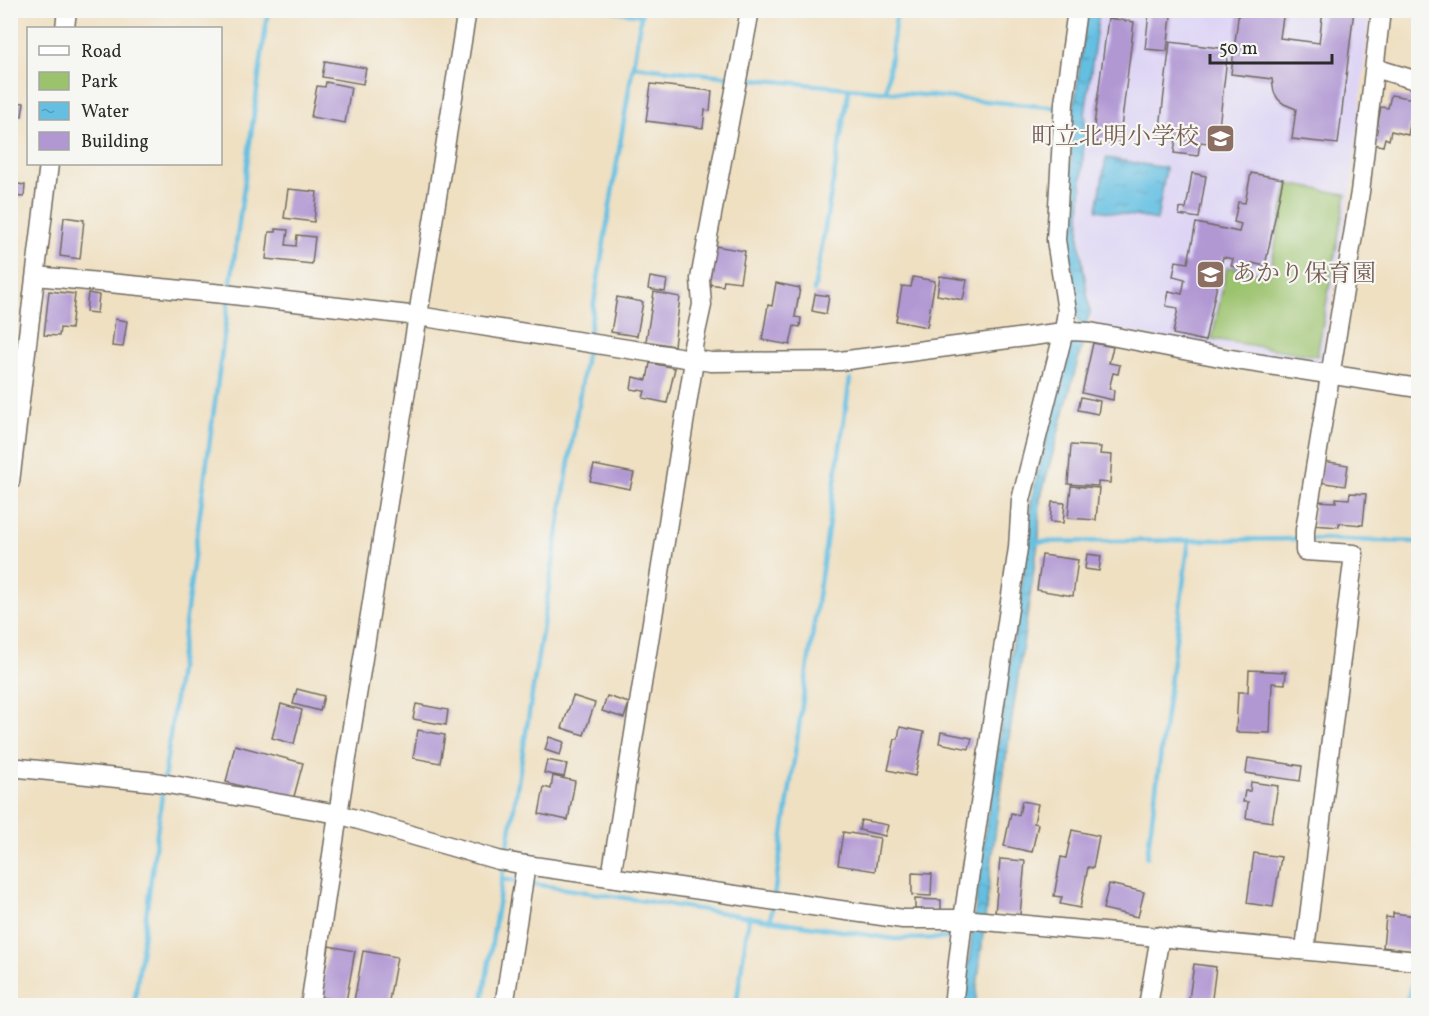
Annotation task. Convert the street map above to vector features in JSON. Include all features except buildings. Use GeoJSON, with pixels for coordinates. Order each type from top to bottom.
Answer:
{"type":"FeatureCollection","features":[{"type":"Feature","properties":{"kind":"street"},"geometry":{"type":"LineString","coordinates":[[65,27],[67,10]]}},
{"type":"Feature","properties":{"kind":"street"},"geometry":{"type":"LineString","coordinates":[[310,1005],[338,814],[468,10]]}},
{"type":"Feature","properties":{"kind":"street"},"geometry":{"type":"LineString","coordinates":[[611,877],[694,360],[693,346],[702,305],[700,279],[750,10]]}},
{"type":"Feature","properties":{"kind":"street"},"geometry":{"type":"LineString","coordinates":[[952,1005],[968,928],[1018,548],[1021,500],[1068,331],[1056,240],[1064,109],[1077,10]]}},
{"type":"Feature","properties":{"kind":"street"},"geometry":{"type":"LineString","coordinates":[[1305,949],[1354,554],[1305,551],[1305,538],[1360,192],[1381,10]]}},
{"type":"Feature","properties":{"kind":"street"},"geometry":{"type":"LineString","coordinates":[[1375,68],[1419,81]]}},
{"type":"Feature","properties":{"kind":"street"},"geometry":{"type":"LineString","coordinates":[[10,482],[19,347],[36,276],[49,165]]}},
{"type":"Feature","properties":{"kind":"street"},"geometry":{"type":"LineString","coordinates":[[36,276],[418,316],[694,360],[840,361],[1068,331],[1090,332],[1230,359],[1419,388]]}},
{"type":"Feature","properties":{"kind":"street"},"geometry":{"type":"LineString","coordinates":[[10,767],[163,784],[338,814],[517,871],[611,877],[968,928],[1160,936],[1417,960]]}},
{"type":"Feature","properties":{"kind":"street"},"geometry":{"type":"LineString","coordinates":[[504,1005],[517,871]]}},
{"type":"Feature","properties":{"kind":"street"},"geometry":{"type":"LineString","coordinates":[[1148,1005],[1160,936]]}},
{"type":"Feature","properties":{"kind":"shaded area"},"geometry":{"type":"Polygon","coordinates":[[[1099,11],[1370,11],[1352,183],[1321,360],[1315,364],[1232,353],[1092,325],[1080,236],[1080,214],[1085,115],[1099,11]]]}},
{"type":"Feature","properties":{"kind":"green space"},"geometry":{"type":"Polygon","coordinates":[[[1288,184],[1346,194],[1317,356],[1212,339],[1227,267],[1269,275],[1288,184]]]}},
{"type":"Feature","properties":{"kind":"water"},"geometry":{"type":"Polygon","coordinates":[[[1087,11],[1099,11],[1085,115],[1079,238],[1090,313],[1082,334],[1083,342],[1040,500],[1039,536],[995,833],[975,1005],[963,1006],[985,832],[1029,537],[1031,501],[1070,341],[1075,337],[1080,323],[1077,318],[1076,293],[1067,241],[1073,114],[1087,11]]]}},
{"type":"Feature","properties":{"kind":"water"},"geometry":{"type":"Polygon","coordinates":[[[1106,158],[1166,168],[1157,220],[1097,210],[1106,158]]]}},
{"type":"Feature","properties":{"kind":"waterway"},"geometry":{"type":"LineString","coordinates":[[230,289],[268,10]]}},
{"type":"Feature","properties":{"kind":"waterway"},"geometry":{"type":"LineString","coordinates":[[610,10],[641,15]]}},
{"type":"Feature","properties":{"kind":"waterway"},"geometry":{"type":"LineString","coordinates":[[588,340],[642,10]]}},
{"type":"Feature","properties":{"kind":"waterway"},"geometry":{"type":"LineString","coordinates":[[886,92],[897,10]]}},
{"type":"Feature","properties":{"kind":"waterway"},"geometry":{"type":"LineString","coordinates":[[633,66],[733,77]]}},
{"type":"Feature","properties":{"kind":"waterway"},"geometry":{"type":"LineString","coordinates":[[742,78],[1059,108]]}},
{"type":"Feature","properties":{"kind":"waterway"},"geometry":{"type":"LineString","coordinates":[[1405,87],[1418,91]]}},
{"type":"Feature","properties":{"kind":"waterway"},"geometry":{"type":"LineString","coordinates":[[814,291],[849,89]]}},
{"type":"Feature","properties":{"kind":"waterway"},"geometry":{"type":"LineString","coordinates":[[164,780],[229,298]]}},
{"type":"Feature","properties":{"kind":"waterway"},"geometry":{"type":"LineString","coordinates":[[506,858],[587,348]]}},
{"type":"Feature","properties":{"kind":"waterway"},"geometry":{"type":"LineString","coordinates":[[774,896],[850,379]]}},
{"type":"Feature","properties":{"kind":"waterway"},"geometry":{"type":"LineString","coordinates":[[1033,542],[1300,539]]}},
{"type":"Feature","properties":{"kind":"waterway"},"geometry":{"type":"LineString","coordinates":[[1309,539],[1418,542]]}},
{"type":"Feature","properties":{"kind":"waterway"},"geometry":{"type":"LineString","coordinates":[[1147,857],[1189,540]]}},
{"type":"Feature","properties":{"kind":"waterway"},"geometry":{"type":"LineString","coordinates":[[134,1006],[163,788]]}},
{"type":"Feature","properties":{"kind":"waterway"},"geometry":{"type":"LineString","coordinates":[[482,1006],[504,866]]}},
{"type":"Feature","properties":{"kind":"waterway"},"geometry":{"type":"LineString","coordinates":[[502,879],[519,882]]}},
{"type":"Feature","properties":{"kind":"waterway"},"geometry":{"type":"LineString","coordinates":[[527,883],[894,939],[955,938]]}},
{"type":"Feature","properties":{"kind":"waterway"},"geometry":{"type":"LineString","coordinates":[[770,920],[773,904]]}},
{"type":"Feature","properties":{"kind":"waterway"},"geometry":{"type":"LineString","coordinates":[[736,1006],[749,916]]}},
{"type":"Feature","properties":{"kind":"waterway"},"geometry":{"type":"LineString","coordinates":[[1405,1006],[1418,967]]}},
{"type":"Feature","properties":{"kind":"place","name":"町立北明小学校"},"geometry":{"type":"Point","coordinates":[1220,138]}},
{"type":"Feature","properties":{"kind":"place","name":"あかり保育園"},"geometry":{"type":"Point","coordinates":[1211,275]}}]}
